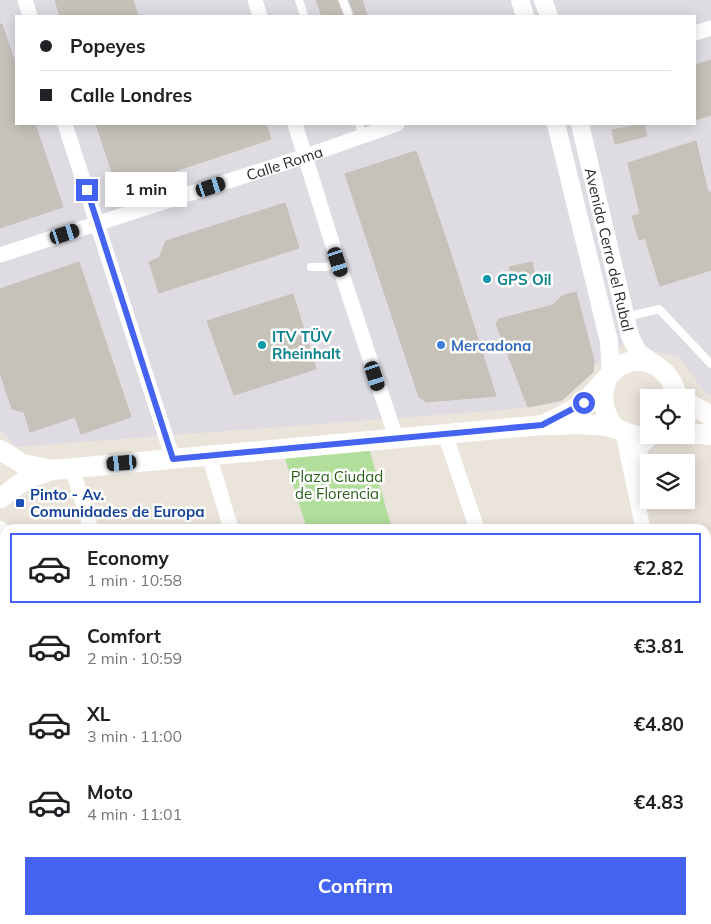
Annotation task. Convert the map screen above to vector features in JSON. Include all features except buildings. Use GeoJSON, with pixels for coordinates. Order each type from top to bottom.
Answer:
{"type":"FeatureCollection","features":[{"type":"Feature","properties":{"kind":"main road"},"geometry":{"type":"LineString","coordinates":[[542,425],[584,403],[620,366],[634,362],[644,361],[656,365],[667,373],[676,389]]}},
{"type":"Feature","properties":{"kind":"main road"},"geometry":{"type":"LineString","coordinates":[[609,377],[602,401],[605,414],[619,431]]}},
{"type":"Feature","properties":{"kind":"main road"},"geometry":{"type":"LineString","coordinates":[[695,407],[711,416]]}},
{"type":"Feature","properties":{"kind":"main road"},"geometry":{"type":"LineString","coordinates":[[0,498],[26,479],[52,470],[72,468],[542,425],[587,425],[640,436]]}},
{"type":"Feature","properties":{"kind":"main road"},"geometry":{"type":"LineString","coordinates":[[695,434],[711,435]]}},
{"type":"Feature","properties":{"kind":"main road"},"geometry":{"type":"LineString","coordinates":[[0,450],[23,464],[52,470]]}},
{"type":"Feature","properties":{"kind":"main road"},"geometry":{"type":"LineString","coordinates":[[0,455],[5,467],[6,479],[0,498]]}},
{"type":"Feature","properties":{"kind":"street"},"geometry":{"type":"LineString","coordinates":[[25,0],[30,15]]}},
{"type":"Feature","properties":{"kind":"street"},"geometry":{"type":"LineString","coordinates":[[255,0],[260,15]]}},
{"type":"Feature","properties":{"kind":"street"},"geometry":{"type":"LineString","coordinates":[[520,0],[525,15]]}},
{"type":"Feature","properties":{"kind":"street"},"geometry":{"type":"LineString","coordinates":[[543,0],[549,15]]}},
{"type":"Feature","properties":{"kind":"street"},"geometry":{"type":"LineString","coordinates":[[696,33],[711,28]]}},
{"type":"Feature","properties":{"kind":"street"},"geometry":{"type":"LineString","coordinates":[[65,125],[173,459]]}},
{"type":"Feature","properties":{"kind":"street"},"geometry":{"type":"LineString","coordinates":[[295,125],[396,438]]}},
{"type":"Feature","properties":{"kind":"street","name":"Calle Roma"},"geometry":{"type":"LineString","coordinates":[[0,255],[306,156],[361,130],[391,125]]}},
{"type":"Feature","properties":{"kind":"street","name":"Avenida Cerro del Rubal"},"geometry":{"type":"LineString","coordinates":[[556,125],[609,341],[609,377]]}},
{"type":"Feature","properties":{"kind":"street","name":"Avenida Cerro del Rubal"},"geometry":{"type":"LineString","coordinates":[[580,125],[630,336],[638,352],[656,365]]}},
{"type":"Feature","properties":{"kind":"street"},"geometry":{"type":"LineString","coordinates":[[619,431],[634,482],[642,524]]}},
{"type":"Feature","properties":{"kind":"street"},"geometry":{"type":"LineString","coordinates":[[445,434],[475,524]]}},
{"type":"Feature","properties":{"kind":"street"},"geometry":{"type":"LineString","coordinates":[[634,482],[641,447],[644,444]]}},
{"type":"Feature","properties":{"kind":"street"},"geometry":{"type":"LineString","coordinates":[[209,455],[230,524]]}},
{"type":"Feature","properties":{"kind":"street"},"geometry":{"type":"LineString","coordinates":[[72,468],[89,524]]}},
{"type":"Feature","properties":{"kind":"lane"},"geometry":{"type":"LineString","coordinates":[[299,0],[304,15]]}},
{"type":"Feature","properties":{"kind":"lane"},"geometry":{"type":"LineString","coordinates":[[343,0],[348,15]]}},
{"type":"Feature","properties":{"kind":"lane"},"geometry":{"type":"LineString","coordinates":[[311,267],[326,267],[338,262]]}},
{"type":"Feature","properties":{"kind":"lane"},"geometry":{"type":"LineString","coordinates":[[626,317],[659,309],[711,364]]}},
{"type":"Feature","properties":{"kind":"shaded area"},"geometry":{"type":"Polygon","coordinates":[[[0,0],[711,0],[711,395],[707,395],[679,357],[622,345],[588,371],[560,403],[502,410],[16,447],[0,430],[0,0]]]}},
{"type":"Feature","properties":{"kind":"green space","name":"Plaza Ciudad de Florencia"},"geometry":{"type":"Polygon","coordinates":[[[367,441],[391,524],[305,524],[282,449],[367,441]]]}},
{"type":"Feature","properties":{"kind":"place","name":"GPS Oil"},"geometry":{"type":"Point","coordinates":[487,279]}},
{"type":"Feature","properties":{"kind":"place","name":"ITV TÜV Rheinhalt"},"geometry":{"type":"Point","coordinates":[262,345]}},
{"type":"Feature","properties":{"kind":"place","name":"Mercadona"},"geometry":{"type":"Point","coordinates":[441,345]}},
{"type":"Feature","properties":{"kind":"place","name":"Pinto - Av. Comunidades de Europa"},"geometry":{"type":"Point","coordinates":[20,503]}},
{"type":"Feature","properties":{"kind":"route"},"geometry":{"type":"LineString","coordinates":[[87,190],[173,459],[542,425],[584,403]]}}]}
